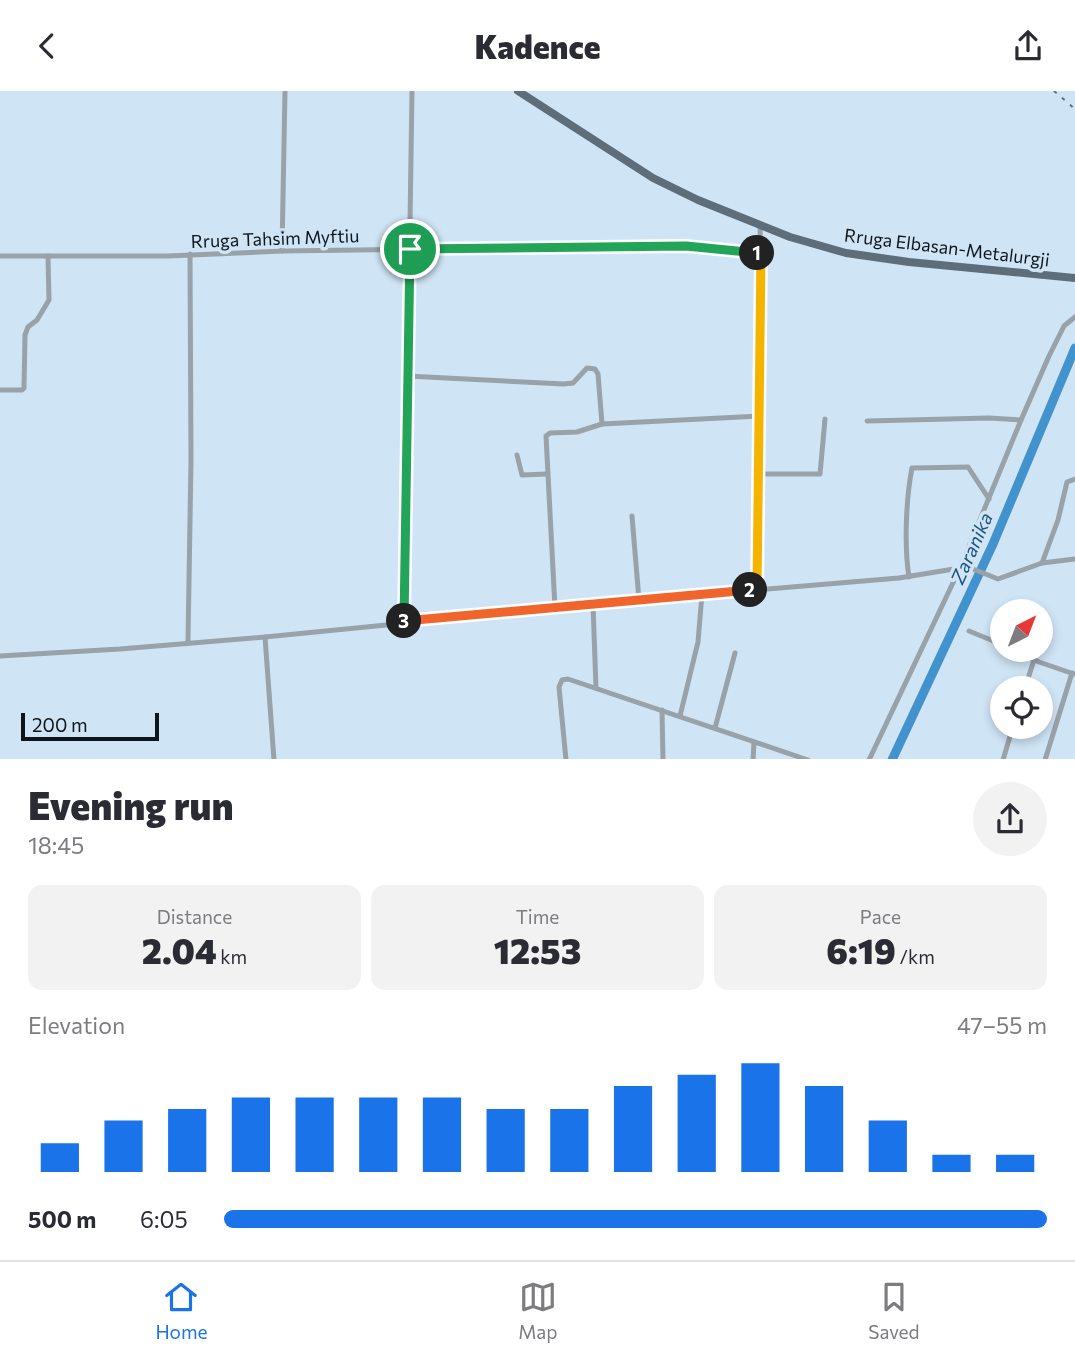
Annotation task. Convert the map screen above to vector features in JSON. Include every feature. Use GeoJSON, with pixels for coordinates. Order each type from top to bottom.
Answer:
{"type":"FeatureCollection","features":[{"type":"Feature","properties":{"kind":"main road","name":"Rruga Elbasan-Metalurgji"},"geometry":{"type":"LineString","coordinates":[[518,91],[653,178],[760,226],[846,253],[909,262],[1075,278]]}},
{"type":"Feature","properties":{"kind":"street"},"geometry":{"type":"LineString","coordinates":[[282,251],[285,91]]}},
{"type":"Feature","properties":{"kind":"street"},"geometry":{"type":"LineString","coordinates":[[404,621],[412,91]]}},
{"type":"Feature","properties":{"kind":"street"},"geometry":{"type":"LineString","coordinates":[[757,589],[760,226]]}},
{"type":"Feature","properties":{"kind":"street","name":"Rruga Tahsim Myftiu"},"geometry":{"type":"LineString","coordinates":[[0,256],[168,256],[282,251],[686,246],[761,254]]}},
{"type":"Feature","properties":{"kind":"street"},"geometry":{"type":"LineString","coordinates":[[188,642],[190,254]]}},
{"type":"Feature","properties":{"kind":"street"},"geometry":{"type":"LineString","coordinates":[[0,390],[24,388],[25,335],[49,300],[48,256]]}},
{"type":"Feature","properties":{"kind":"street"},"geometry":{"type":"LineString","coordinates":[[869,759],[960,568],[1064,325],[1075,317]]}},
{"type":"Feature","properties":{"kind":"street"},"geometry":{"type":"LineString","coordinates":[[407,376],[564,384],[573,383],[587,368],[595,369],[598,374],[601,424]]}},
{"type":"Feature","properties":{"kind":"street"},"geometry":{"type":"LineString","coordinates":[[555,608],[545,441],[550,433],[577,432],[601,424],[760,416]]}},
{"type":"Feature","properties":{"kind":"street"},"geometry":{"type":"LineString","coordinates":[[867,421],[989,418],[1021,421]]}},
{"type":"Feature","properties":{"kind":"street"},"geometry":{"type":"LineString","coordinates":[[758,474],[820,474],[825,419]]}},
{"type":"Feature","properties":{"kind":"street"},"geometry":{"type":"LineString","coordinates":[[517,455],[522,475],[547,474]]}},
{"type":"Feature","properties":{"kind":"street"},"geometry":{"type":"LineString","coordinates":[[909,577],[907,565],[912,468],[968,467],[989,499]]}},
{"type":"Feature","properties":{"kind":"street"},"geometry":{"type":"LineString","coordinates":[[1042,563],[1058,520],[1066,482],[1075,479]]}},
{"type":"Feature","properties":{"kind":"street"},"geometry":{"type":"LineString","coordinates":[[632,516],[639,600]]}},
{"type":"Feature","properties":{"kind":"street"},"geometry":{"type":"LineString","coordinates":[[0,656],[265,637],[404,621],[909,577],[960,568],[973,569],[998,579],[1042,563],[1075,559]]}},
{"type":"Feature","properties":{"kind":"street"},"geometry":{"type":"LineString","coordinates":[[680,716],[698,642],[702,594]]}},
{"type":"Feature","properties":{"kind":"street"},"geometry":{"type":"LineString","coordinates":[[593,604],[596,688]]}},
{"type":"Feature","properties":{"kind":"street"},"geometry":{"type":"LineString","coordinates":[[969,631],[990,640]]}},
{"type":"Feature","properties":{"kind":"street"},"geometry":{"type":"LineString","coordinates":[[265,637],[274,759]]}},
{"type":"Feature","properties":{"kind":"street"},"geometry":{"type":"LineString","coordinates":[[715,728],[735,653]]}},
{"type":"Feature","properties":{"kind":"street"},"geometry":{"type":"LineString","coordinates":[[1040,662],[1073,674],[1045,759]]}},
{"type":"Feature","properties":{"kind":"street"},"geometry":{"type":"LineString","coordinates":[[566,759],[560,684],[562,680],[596,688],[808,759]]}},
{"type":"Feature","properties":{"kind":"street"},"geometry":{"type":"LineString","coordinates":[[662,710],[663,759]]}},
{"type":"Feature","properties":{"kind":"street"},"geometry":{"type":"LineString","coordinates":[[1003,759],[1009,739]]}},
{"type":"Feature","properties":{"kind":"street"},"geometry":{"type":"LineString","coordinates":[[753,759],[754,741]]}},
{"type":"Feature","properties":{"kind":"waterway","name":"Zaranika"},"geometry":{"type":"LineString","coordinates":[[892,759],[993,544],[1075,348]]}},
{"type":"Feature","properties":{"kind":"railway"},"geometry":{"type":"LineString","coordinates":[[1054,91],[1075,109]]}},
{"type":"Feature","properties":{"kind":"route"},"geometry":{"type":"LineString","coordinates":[[686,246],[761,254],[757,589],[404,621],[410,249],[686,246]]}}]}
